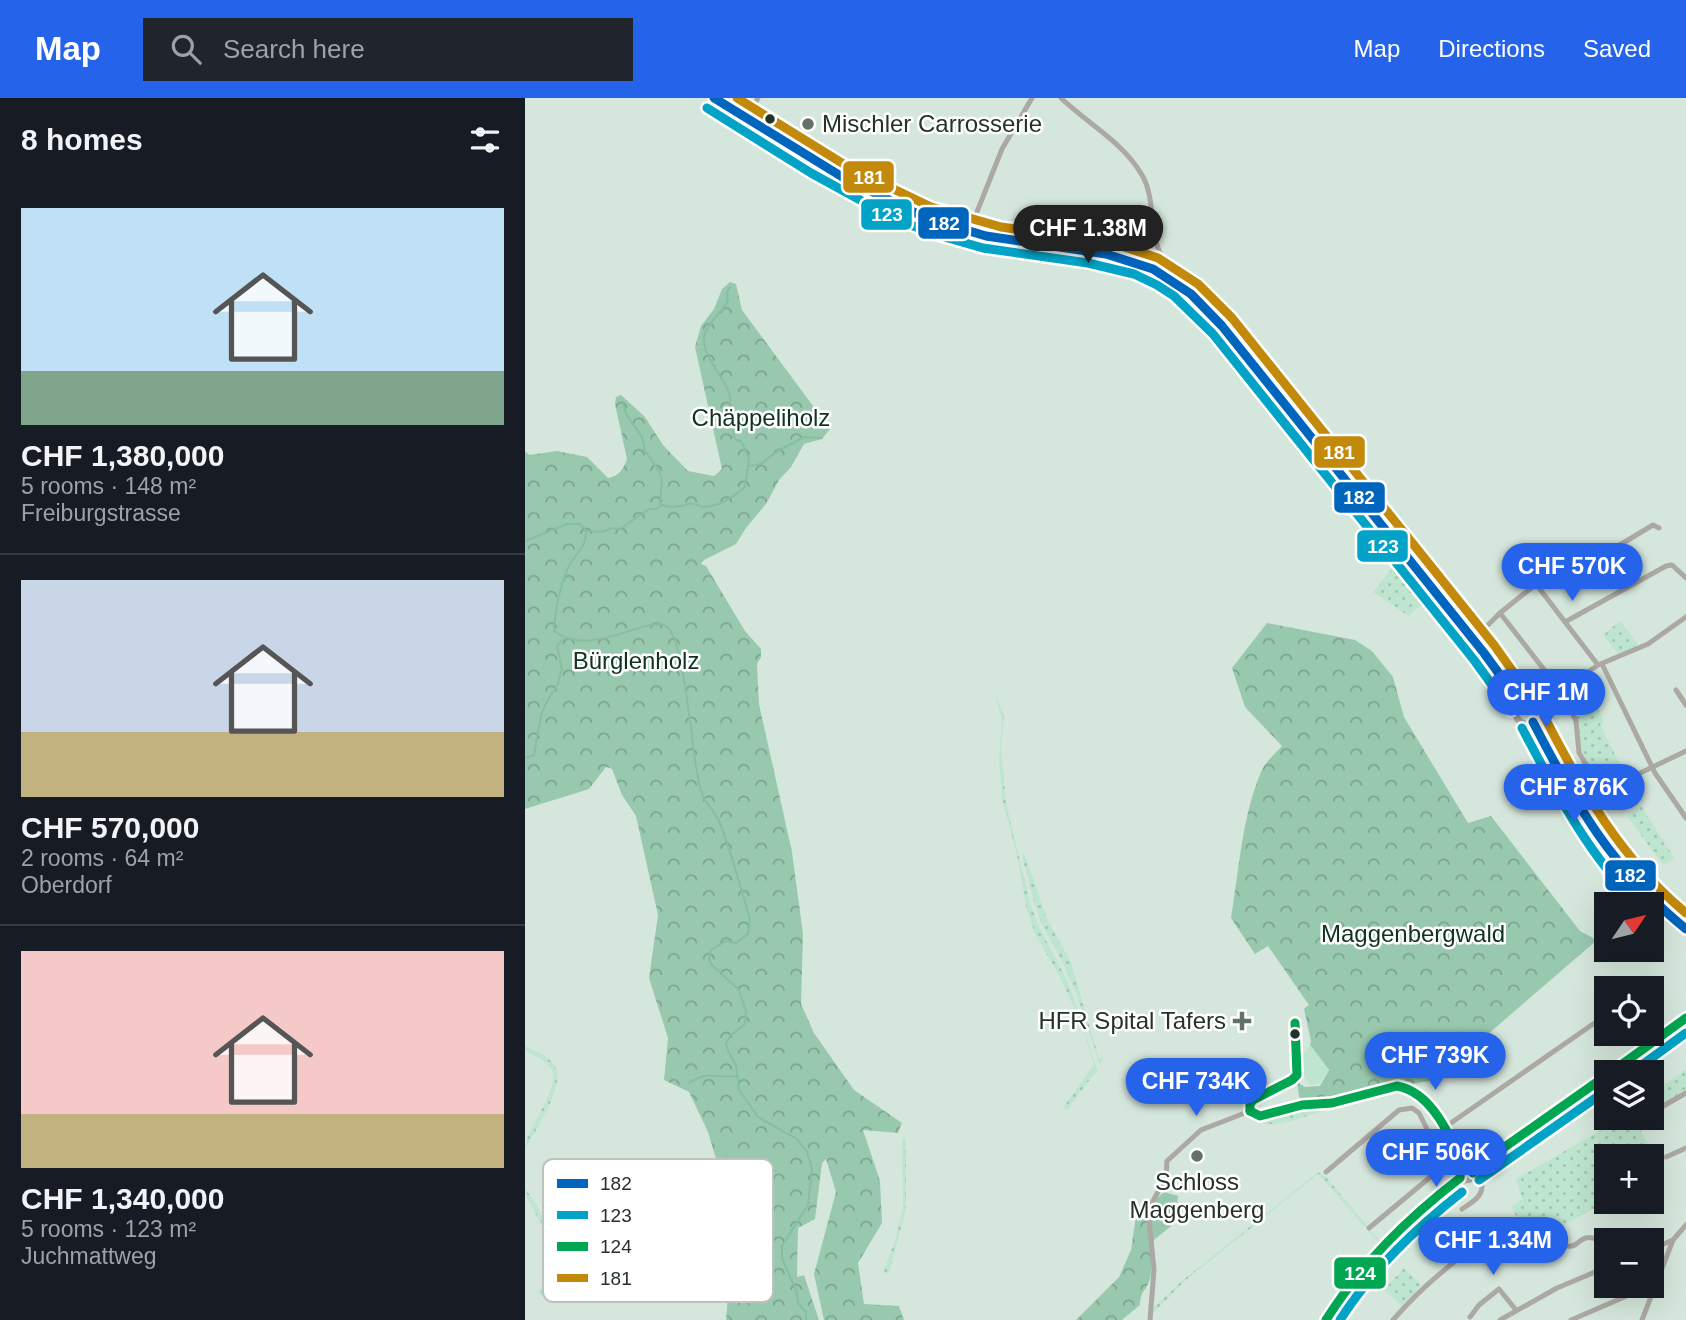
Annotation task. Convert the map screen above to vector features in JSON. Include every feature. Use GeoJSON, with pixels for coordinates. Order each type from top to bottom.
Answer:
{"type":"FeatureCollection","features":[{"type":"Feature","properties":{"kind":"main road"},"geometry":{"type":"LineString","coordinates":[[714,98],[889,202],[923,217],[969,232],[1010,241],[1109,255],[1136,262],[1160,272],[1180,285],[1211,314],[1473,640],[1521,704]]}},
{"type":"Feature","properties":{"kind":"main road"},"geometry":{"type":"LineString","coordinates":[[1530,702],[1536,706],[1538,713],[1533,722],[1526,724],[1518,719],[1516,712],[1521,704],[1530,702]]}},
{"type":"Feature","properties":{"kind":"main road"},"geometry":{"type":"LineString","coordinates":[[1533,722],[1600,838],[1641,892]]}},
{"type":"Feature","properties":{"kind":"main road"},"geometry":{"type":"LineString","coordinates":[[1664,915],[1686,929]]}},
{"type":"Feature","properties":{"kind":"main road"},"geometry":{"type":"LineString","coordinates":[[1628,1060],[1686,1018]]}},
{"type":"Feature","properties":{"kind":"main road"},"geometry":{"type":"LineString","coordinates":[[1460,1178],[1465,1181],[1472,1173],[1594,1085]]}},
{"type":"Feature","properties":{"kind":"main road"},"geometry":{"type":"LineString","coordinates":[[1460,1178],[1459,1170],[1463,1167],[1472,1173]]}},
{"type":"Feature","properties":{"kind":"main road"},"geometry":{"type":"LineString","coordinates":[[1326,1320],[1350,1284],[1384,1243],[1418,1210],[1460,1178]]}},
{"type":"Feature","properties":{"kind":"street"},"geometry":{"type":"LineString","coordinates":[[747,118],[758,98]]}},
{"type":"Feature","properties":{"kind":"street"},"geometry":{"type":"LineString","coordinates":[[969,232],[1002,149],[1032,98]]}},
{"type":"Feature","properties":{"kind":"street"},"geometry":{"type":"LineString","coordinates":[[1061,98],[1119,146],[1136,166],[1148,189],[1156,240],[1162,256],[1175,270],[1214,295],[1218,306],[1211,314]]}},
{"type":"Feature","properties":{"kind":"street"},"geometry":{"type":"LineString","coordinates":[[1473,640],[1500,613],[1536,584],[1608,552],[1653,525],[1660,528]]}},
{"type":"Feature","properties":{"kind":"street"},"geometry":{"type":"LineString","coordinates":[[1565,622],[1666,566],[1672,565],[1686,578]]}},
{"type":"Feature","properties":{"kind":"street"},"geometry":{"type":"LineString","coordinates":[[1536,584],[1600,664],[1652,768],[1686,818]]}},
{"type":"Feature","properties":{"kind":"street"},"geometry":{"type":"LineString","coordinates":[[1500,613],[1560,690],[1576,721],[1579,752],[1601,789]]}},
{"type":"Feature","properties":{"kind":"street"},"geometry":{"type":"LineString","coordinates":[[1536,706],[1600,664],[1648,644],[1686,617]]}},
{"type":"Feature","properties":{"kind":"street"},"geometry":{"type":"LineString","coordinates":[[1676,690],[1686,705]]}},
{"type":"Feature","properties":{"kind":"street"},"geometry":{"type":"LineString","coordinates":[[1573,792],[1609,788],[1685,754]]}},
{"type":"Feature","properties":{"kind":"street"},"geometry":{"type":"LineString","coordinates":[[1250,1111],[1249,1104],[1253,1100],[1297,1075],[1295,1023]]}},
{"type":"Feature","properties":{"kind":"street"},"geometry":{"type":"LineString","coordinates":[[1433,1134],[1594,1023]]}},
{"type":"Feature","properties":{"kind":"street"},"geometry":{"type":"LineString","coordinates":[[1150,1320],[1154,1270],[1149,1219],[1152,1203],[1166,1177],[1167,1161],[1201,1130],[1250,1111],[1260,1116],[1303,1105],[1332,1103],[1401,1087],[1422,1097],[1456,1149],[1463,1167]]}},
{"type":"Feature","properties":{"kind":"street"},"geometry":{"type":"LineString","coordinates":[[1664,1105],[1686,1093]]}},
{"type":"Feature","properties":{"kind":"street"},"geometry":{"type":"LineString","coordinates":[[1326,1172],[1399,1110],[1412,1108],[1419,1113],[1447,1158],[1446,1164],[1369,1228]]}},
{"type":"Feature","properties":{"kind":"street"},"geometry":{"type":"LineString","coordinates":[[1666,1157],[1686,1148]]}},
{"type":"Feature","properties":{"kind":"street"},"geometry":{"type":"LineString","coordinates":[[1462,1209],[1478,1198],[1481,1192],[1482,1182],[1472,1173]]}},
{"type":"Feature","properties":{"kind":"street"},"geometry":{"type":"LineString","coordinates":[[1664,1261],[1674,1240],[1686,1225]]}},
{"type":"Feature","properties":{"kind":"street"},"geometry":{"type":"LineString","coordinates":[[1393,1320],[1432,1280],[1496,1232]]}},
{"type":"Feature","properties":{"kind":"street"},"geometry":{"type":"LineString","coordinates":[[1556,1240],[1565,1247],[1570,1247],[1588,1238],[1594,1238]]}},
{"type":"Feature","properties":{"kind":"street"},"geometry":{"type":"LineString","coordinates":[[1664,1244],[1674,1240]]}},
{"type":"Feature","properties":{"kind":"street"},"geometry":{"type":"LineString","coordinates":[[1500,1320],[1557,1288],[1594,1272]]}},
{"type":"Feature","properties":{"kind":"street"},"geometry":{"type":"LineString","coordinates":[[1470,1317],[1479,1305],[1499,1289],[1516,1310]]}},
{"type":"Feature","properties":{"kind":"street"},"geometry":{"type":"LineString","coordinates":[[1571,1320],[1623,1298]]}},
{"type":"Feature","properties":{"kind":"street"},"geometry":{"type":"LineString","coordinates":[[1642,1320],[1649,1298]]}},
{"type":"Feature","properties":{"kind":"green space","name":"Bürglenholz"},"geometry":{"type":"Polygon","coordinates":[[[730,282],[736,284],[742,310],[830,429],[822,439],[804,444],[766,504],[736,544],[701,564],[706,566],[745,631],[761,649],[757,664],[759,704],[792,852],[803,934],[801,1004],[814,1033],[854,1090],[902,1123],[898,1133],[863,1130],[880,1181],[882,1223],[858,1263],[864,1304],[899,1306],[904,1320],[824,1320],[814,1274],[836,1192],[826,1159],[822,1163],[815,1219],[798,1228],[797,1277],[804,1275],[819,1320],[726,1320],[727,1302],[773,1302],[773,1159],[716,1159],[708,1132],[689,1092],[664,1080],[668,1038],[649,978],[658,915],[636,816],[622,795],[612,769],[606,767],[589,789],[525,809],[525,451],[529,455],[557,451],[587,457],[608,478],[615,476],[627,459],[615,404],[616,397],[621,395],[645,417],[663,445],[688,471],[714,476],[722,469],[695,347],[701,326],[714,309],[722,289],[730,282]]]}},
{"type":"Feature","properties":{"kind":"green space"},"geometry":{"type":"Polygon","coordinates":[[[1401,557],[1428,591],[1428,598],[1409,616],[1373,592],[1401,557]]]}},
{"type":"Feature","properties":{"kind":"green space"},"geometry":{"type":"Polygon","coordinates":[[[1620,621],[1639,645],[1618,654],[1603,635],[1620,621]]]}},
{"type":"Feature","properties":{"kind":"green space","name":"Maggenbergwald"},"geometry":{"type":"Polygon","coordinates":[[[1267,623],[1355,640],[1372,651],[1393,677],[1404,717],[1468,823],[1491,816],[1580,931],[1594,938],[1594,943],[1435,1080],[1300,1102],[1297,1082],[1305,1087],[1320,1086],[1329,1070],[1310,1045],[1304,1009],[1309,1005],[1268,946],[1255,954],[1231,918],[1249,807],[1263,768],[1282,746],[1245,707],[1232,668],[1267,623]]]}},
{"type":"Feature","properties":{"kind":"green space"},"geometry":{"type":"Polygon","coordinates":[[[1582,678],[1604,721],[1600,724],[1626,777],[1607,787],[1600,785],[1582,754],[1578,740],[1579,722],[1566,695],[1568,687],[1582,678]]]}},
{"type":"Feature","properties":{"kind":"green space"},"geometry":{"type":"Polygon","coordinates":[[[995,695],[1004,714],[1001,749],[1006,803],[1031,906],[1068,982],[1098,1072],[1067,1110],[1063,1108],[1094,1064],[1081,1023],[1061,979],[1035,934],[1026,906],[1017,855],[1002,799],[999,758],[1002,719],[995,695]]]}},
{"type":"Feature","properties":{"kind":"green space"},"geometry":{"type":"Polygon","coordinates":[[[1641,806],[1675,859],[1663,865],[1627,816],[1641,806]]]}},
{"type":"Feature","properties":{"kind":"green space"},"geometry":{"type":"Polygon","coordinates":[[[1024,853],[1048,921],[1071,962],[1099,1059],[1104,1056],[1100,1066],[1076,993],[1042,925],[1022,856],[1024,853]]]}},
{"type":"Feature","properties":{"kind":"green space"},"geometry":{"type":"Polygon","coordinates":[[[1310,1045],[1329,1070],[1319,1084],[1310,1085],[1303,1074],[1301,1058],[1310,1045]]]}},
{"type":"Feature","properties":{"kind":"green space"},"geometry":{"type":"Polygon","coordinates":[[[525,1046],[550,1061],[558,1076],[553,1097],[525,1149],[531,1130],[549,1095],[553,1074],[547,1064],[525,1050],[525,1046]]]}},
{"type":"Feature","properties":{"kind":"green space"},"geometry":{"type":"Polygon","coordinates":[[[1686,1070],[1686,1091],[1664,1103],[1664,1085],[1686,1070]]]}},
{"type":"Feature","properties":{"kind":"green space"},"geometry":{"type":"Polygon","coordinates":[[[1322,1108],[1317,1113],[1273,1124],[1256,1122],[1249,1117],[1260,1120],[1286,1111],[1322,1108]]]}},
{"type":"Feature","properties":{"kind":"green space"},"geometry":{"type":"Polygon","coordinates":[[[1601,1130],[1640,1130],[1648,1144],[1594,1144],[1594,1209],[1557,1229],[1520,1242],[1516,1216],[1511,1207],[1522,1199],[1516,1179],[1601,1130]]]}},
{"type":"Feature","properties":{"kind":"green space"},"geometry":{"type":"Polygon","coordinates":[[[904,1137],[906,1209],[889,1273],[885,1274],[903,1207],[904,1137]]]}},
{"type":"Feature","properties":{"kind":"green space"},"geometry":{"type":"Polygon","coordinates":[[[1318,1172],[1326,1177],[1378,1242],[1318,1174],[1185,1281],[1152,1314],[1154,1307],[1183,1280],[1318,1172]]]}},
{"type":"Feature","properties":{"kind":"green space"},"geometry":{"type":"Polygon","coordinates":[[[525,1189],[542,1215],[543,1231],[539,1220],[526,1197],[525,1189]]]}},
{"type":"Feature","properties":{"kind":"green space"},"geometry":{"type":"Polygon","coordinates":[[[1164,1192],[1178,1196],[1175,1223],[1150,1243],[1151,1274],[1140,1305],[1122,1320],[1076,1320],[1119,1277],[1131,1250],[1136,1216],[1164,1192]]]}},
{"type":"Feature","properties":{"kind":"green space"},"geometry":{"type":"Polygon","coordinates":[[[1404,1268],[1422,1285],[1402,1306],[1384,1290],[1404,1268]]]}},
{"type":"Feature","properties":{"kind":"green space"},"geometry":{"type":"Polygon","coordinates":[[[543,1284],[543,1297],[538,1293],[543,1284]]]}},
{"type":"Feature","properties":{"kind":"waterway"},"geometry":{"type":"LineString","coordinates":[[587,531],[620,529],[649,509],[662,505],[716,505],[745,487],[749,458],[741,441],[736,440],[733,435],[729,392],[708,355],[704,340],[707,329],[728,301],[727,292],[730,287]]}},
{"type":"Feature","properties":{"kind":"waterway"},"geometry":{"type":"LineString","coordinates":[[623,402],[626,414],[642,437],[645,451],[659,471],[662,480],[660,504]]}},
{"type":"Feature","properties":{"kind":"waterway"},"geometry":{"type":"LineString","coordinates":[[748,466],[761,464],[776,452],[804,437],[822,438]]}},
{"type":"Feature","properties":{"kind":"waterway"},"geometry":{"type":"LineString","coordinates":[[525,541],[567,524],[580,524],[586,531],[582,547],[570,565],[562,585],[554,631],[569,639],[585,641],[658,624],[667,627],[675,642],[700,786],[724,833],[750,919],[748,934],[736,943],[726,941],[711,950],[709,959],[739,990],[746,1011],[745,1024],[730,1036],[726,1044],[736,1065],[739,1090],[758,1117],[797,1139],[807,1152],[812,1169],[808,1205],[782,1246],[782,1258],[797,1293],[798,1303],[806,1312],[806,1320]]}},
{"type":"Feature","properties":{"kind":"waterway"},"geometry":{"type":"LineString","coordinates":[[525,758],[534,755],[541,715],[557,686],[562,669],[557,646],[563,639]]}},
{"type":"Feature","properties":{"kind":"waterway"},"geometry":{"type":"LineString","coordinates":[[689,1083],[707,1075],[737,1076]]}},
{"type":"Feature","properties":{"kind":"transit line","name":"182"},"geometry":{"type":"LineString","coordinates":[[714,98],[844,178],[926,218],[986,236],[1106,254],[1153,269],[1191,294],[1222,326],[1484,653],[1521,704]]}},
{"type":"Feature","properties":{"kind":"transit line","name":"181"},"geometry":{"type":"LineString","coordinates":[[737,98],[850,168],[931,207],[1001,227],[1109,242],[1158,258],[1198,284],[1232,318],[1494,645],[1531,697]]}},
{"type":"Feature","properties":{"kind":"transit line","name":"123"},"geometry":{"type":"LineString","coordinates":[[707,108],[811,173],[893,218],[934,234],[983,248],[1088,263],[1134,274],[1174,296],[1213,334],[1474,660],[1511,711]]}},
{"type":"Feature","properties":{"kind":"transit line","name":"181"},"geometry":{"type":"LineString","coordinates":[[1544,716],[1588,797],[1605,822],[1642,870],[1686,913]]}},
{"type":"Feature","properties":{"kind":"transit line","name":"182"},"geometry":{"type":"LineString","coordinates":[[1533,722],[1581,808],[1616,859],[1637,883],[1686,929]]}},
{"type":"Feature","properties":{"kind":"transit line","name":"123"},"geometry":{"type":"LineString","coordinates":[[1522,728],[1588,843],[1627,892]]}},
{"type":"Feature","properties":{"kind":"transit line","name":"124"},"geometry":{"type":"LineString","coordinates":[[1628,1060],[1686,1018]]}},
{"type":"Feature","properties":{"kind":"transit line","name":"124"},"geometry":{"type":"LineString","coordinates":[[1250,1111],[1253,1100],[1297,1075],[1295,1023]]}},
{"type":"Feature","properties":{"kind":"transit line","name":"123"},"geometry":{"type":"LineString","coordinates":[[1649,1060],[1686,1033]]}},
{"type":"Feature","properties":{"kind":"transit line","name":"124"},"geometry":{"type":"LineString","coordinates":[[1472,1170],[1594,1084]]}},
{"type":"Feature","properties":{"kind":"transit line","name":"124"},"geometry":{"type":"LineString","coordinates":[[1250,1111],[1260,1116],[1302,1105],[1332,1103],[1397,1086],[1409,1090],[1430,1106],[1446,1130],[1463,1167]]}},
{"type":"Feature","properties":{"kind":"transit line","name":"123"},"geometry":{"type":"LineString","coordinates":[[1479,1180],[1594,1099]]}},
{"type":"Feature","properties":{"kind":"transit line","name":"124"},"geometry":{"type":"LineString","coordinates":[[1326,1320],[1370,1261],[1422,1209],[1460,1178],[1461,1168],[1468,1167],[1473,1173]]}},
{"type":"Feature","properties":{"kind":"transit line","name":"123"},"geometry":{"type":"LineString","coordinates":[[1340,1320],[1366,1284],[1396,1251],[1462,1192]]}},
{"type":"Feature","properties":{"kind":"place","name":"Mischler Carrosserie"},"geometry":{"type":"Point","coordinates":[808,124]}},
{"type":"Feature","properties":{"kind":"place","name":"HFR Spital Tafers"},"geometry":{"type":"Point","coordinates":[1242,1021]}},
{"type":"Feature","properties":{"kind":"place","name":"Schloss Maggenberg"},"geometry":{"type":"Point","coordinates":[1197,1156]}},
{"type":"Feature","properties":{"kind":"park label","name":"Chäppeliholz"},"geometry":{"type":"Point","coordinates":[761,418]}}]}
